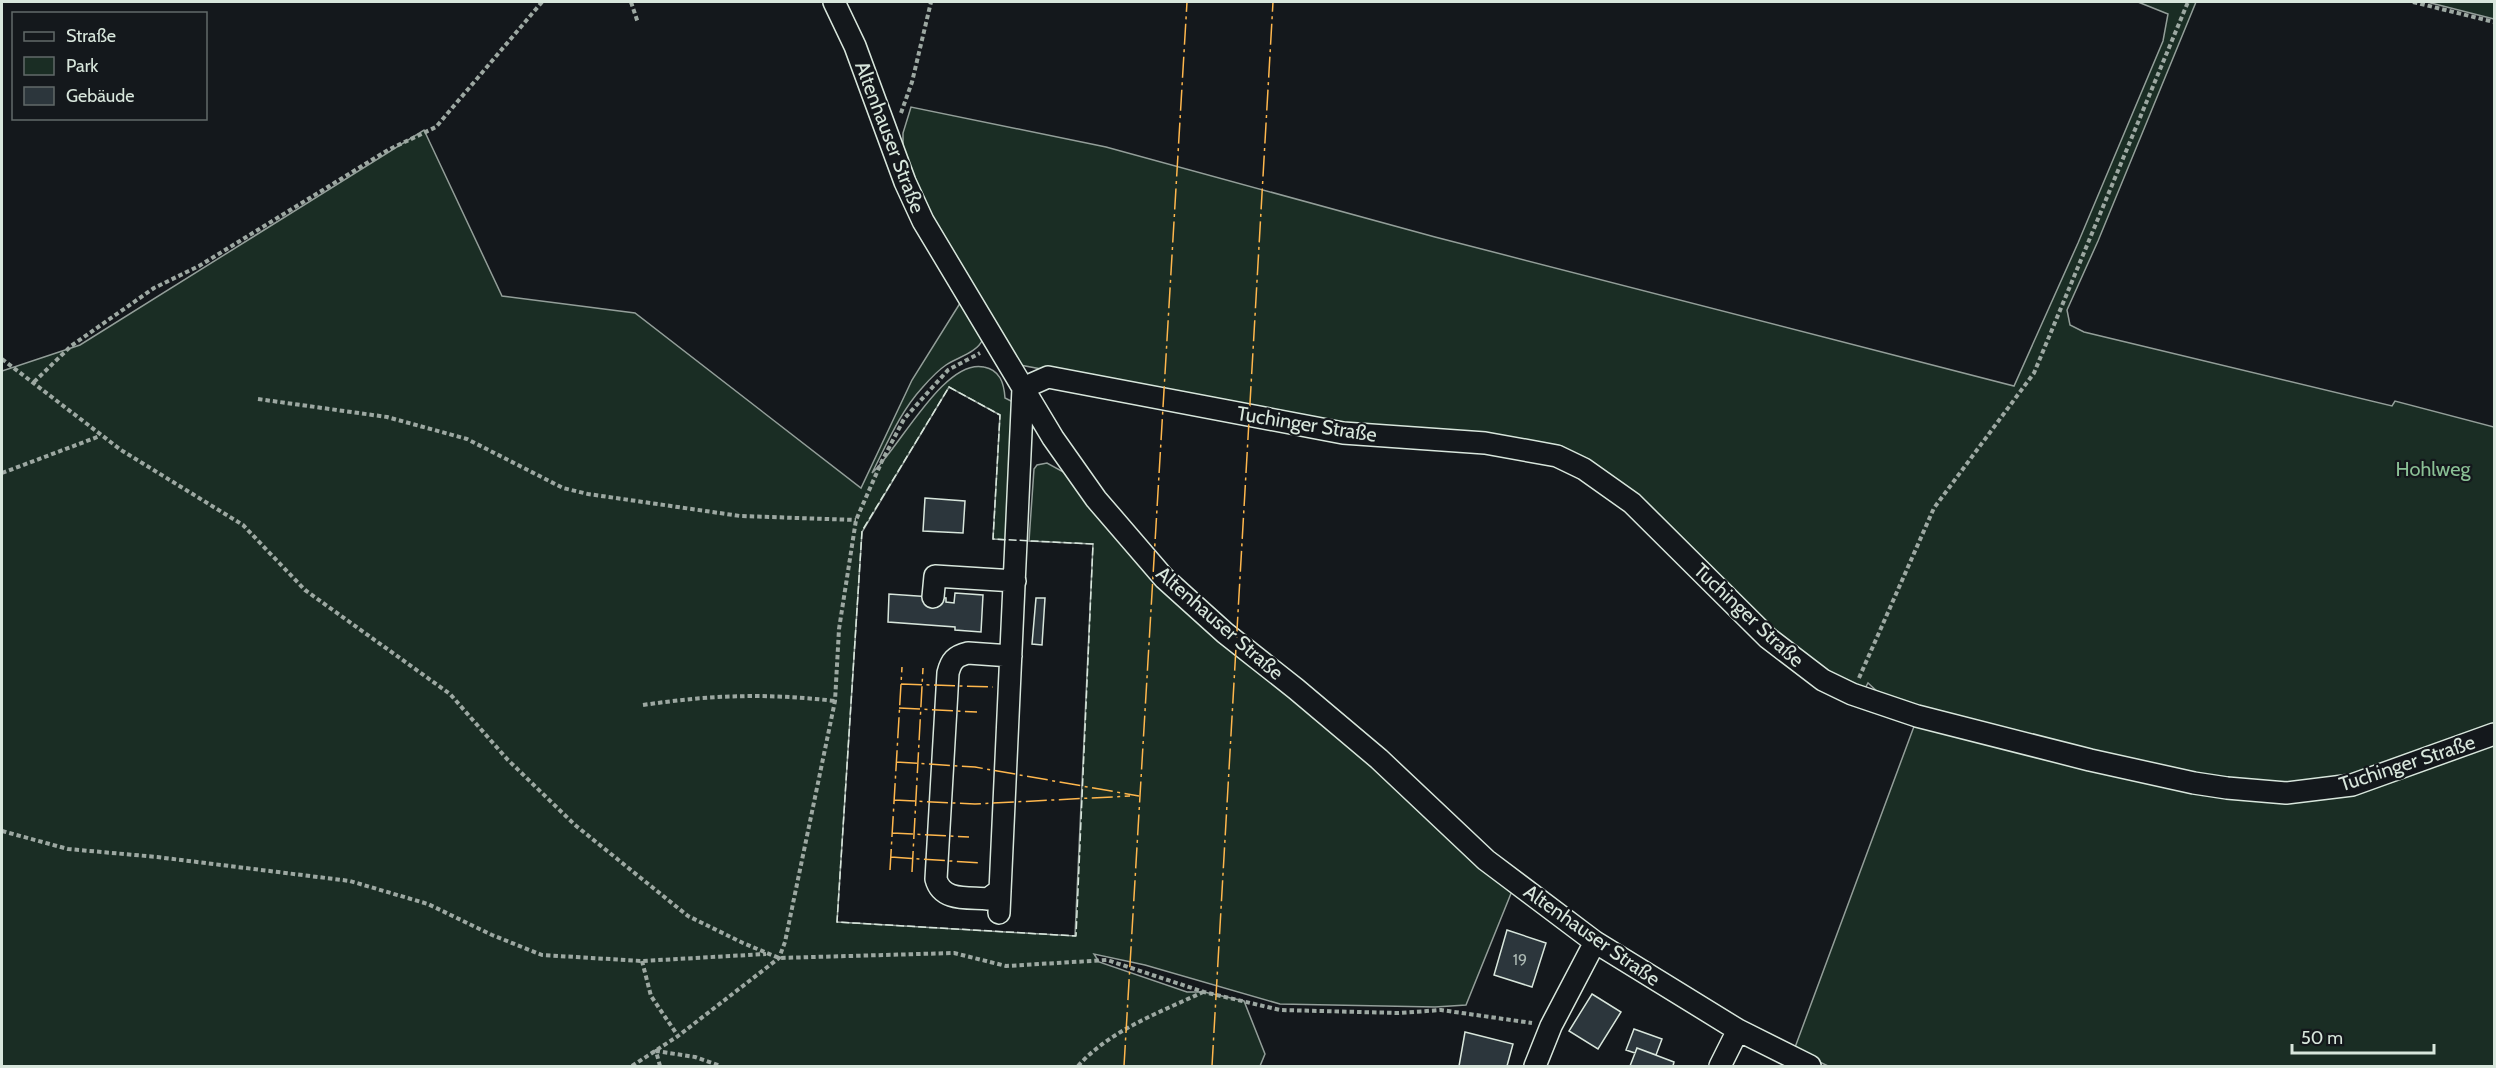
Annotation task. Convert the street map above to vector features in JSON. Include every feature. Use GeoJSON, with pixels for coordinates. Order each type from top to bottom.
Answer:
{"type":"FeatureCollection","features":[{"type":"Feature","properties":{"kind":"street","name":"Altenhauser Straße"},"geometry":{"type":"LineString","coordinates":[[834,2],[855,46],[913,204],[1053,438],[1096,499],[1164,578],[1225,633],[1379,759],[1486,860],[1595,942],[1738,1030],[1810,1066]]}},
{"type":"Feature","properties":{"kind":"street","name":"Tuchinger Straße"},"geometry":{"type":"LineString","coordinates":[[1023,388],[1048,377],[1343,433],[1476,442],[1557,456],[1584,469],[1632,503],[1768,638],[1823,680],[1852,694],[1917,716],[2090,760],[2194,783],[2286,793],[2352,785],[2494,734]]}},
{"type":"Feature","properties":{"kind":"street"},"geometry":{"type":"LineString","coordinates":[[999,913],[1023,388]]}},
{"type":"Feature","properties":{"kind":"street"},"geometry":{"type":"LineString","coordinates":[[933,597],[935,576],[1015,581]]}},
{"type":"Feature","properties":{"kind":"street"},"geometry":{"type":"LineString","coordinates":[[1000,890],[988,899],[951,896],[941,890],[936,879],[948,673],[951,663],[961,655],[968,653],[1011,656]]}},
{"type":"Feature","properties":{"kind":"street"},"geometry":{"type":"LineString","coordinates":[[1535,1066],[1551,1026],[1595,942]]}},
{"type":"Feature","properties":{"kind":"street"},"geometry":{"type":"LineString","coordinates":[[1720,1066],[1738,1030]]}},
{"type":"Feature","properties":{"kind":"path"},"geometry":{"type":"LineString","coordinates":[[34,382],[70,346],[154,288],[199,266],[388,150],[436,127],[542,2]]}},
{"type":"Feature","properties":{"kind":"path"},"geometry":{"type":"LineString","coordinates":[[631,2],[638,23]]}},
{"type":"Feature","properties":{"kind":"path"},"geometry":{"type":"LineString","coordinates":[[887,134],[907,99],[931,2]]}},
{"type":"Feature","properties":{"kind":"path"},"geometry":{"type":"LineString","coordinates":[[1852,694],[1935,508],[2034,373],[2188,2]]}},
{"type":"Feature","properties":{"kind":"path"},"geometry":{"type":"LineString","coordinates":[[2413,2],[2494,22]]}},
{"type":"Feature","properties":{"kind":"path"},"geometry":{"type":"LineString","coordinates":[[632,1066],[678,1036],[779,958],[785,942],[835,701],[839,629],[856,520],[882,461],[904,419],[948,370],[996,345]]}},
{"type":"Feature","properties":{"kind":"path"},"geometry":{"type":"LineString","coordinates":[[2,359],[100,436],[243,525],[306,590],[450,693],[507,759],[575,825],[688,916],[779,958],[954,953],[1006,966],[1107,960],[1204,992],[1280,1010],[1399,1013],[1441,1010],[1551,1026]]}},
{"type":"Feature","properties":{"kind":"path"},"geometry":{"type":"LineString","coordinates":[[258,399],[387,417],[467,439],[563,488],[588,494],[749,517],[856,520]]}},
{"type":"Feature","properties":{"kind":"path"},"geometry":{"type":"LineString","coordinates":[[2,473],[100,436]]}},
{"type":"Feature","properties":{"kind":"path"},"geometry":{"type":"LineString","coordinates":[[643,705],[693,698],[740,695],[797,696],[835,701]]}},
{"type":"Feature","properties":{"kind":"path"},"geometry":{"type":"LineString","coordinates":[[2,831],[68,849],[157,857],[350,881],[428,904],[492,935],[542,955],[642,961],[770,954]]}},
{"type":"Feature","properties":{"kind":"path"},"geometry":{"type":"LineString","coordinates":[[642,961],[651,996],[678,1036]]}},
{"type":"Feature","properties":{"kind":"path"},"geometry":{"type":"LineString","coordinates":[[1078,1066],[1112,1037],[1204,992]]}},
{"type":"Feature","properties":{"kind":"path"},"geometry":{"type":"LineString","coordinates":[[656,1051],[660,1066]]}},
{"type":"Feature","properties":{"kind":"path"},"geometry":{"type":"LineString","coordinates":[[656,1051],[695,1057],[722,1066]]}},
{"type":"Feature","properties":{"kind":"green space","name":"Hohlweg"},"geometry":{"type":"Polygon","coordinates":[[[2138,2],[2196,2],[2098,241],[2067,310],[2070,325],[2084,332],[2392,406],[2395,401],[2494,427],[2494,1066],[1828,1066],[1794,1050],[1916,721],[1962,723],[1880,694],[1868,683],[1862,694],[1826,676],[1600,473],[1020,365],[925,207],[903,147],[903,133],[911,107],[1106,147],[1435,237],[2014,386],[2078,243],[2163,41],[2168,14],[2138,2]]]}},
{"type":"Feature","properties":{"kind":"green space"},"geometry":{"type":"Polygon","coordinates":[[[2427,2],[2494,2],[2494,19],[2427,2]]]}},
{"type":"Feature","properties":{"kind":"green space"},"geometry":{"type":"Polygon","coordinates":[[[424,130],[502,296],[635,313],[861,488],[912,380],[962,300],[983,339],[972,351],[939,370],[914,397],[894,429],[872,473],[938,390],[953,376],[969,368],[984,367],[994,371],[1002,382],[1005,398],[1017,404],[1008,540],[993,539],[1000,415],[949,387],[862,532],[837,922],[1075,936],[1093,544],[1029,541],[1034,469],[1037,465],[1047,463],[1069,475],[1322,720],[1512,891],[1466,1005],[1435,1007],[1280,1004],[1145,965],[1094,954],[1099,962],[1187,992],[1204,992],[1244,1001],[1265,1054],[1260,1066],[2,1066],[2,371],[80,345],[424,130]]]}},
{"type":"Feature","properties":{"kind":"building"},"geometry":{"type":"Polygon","coordinates":[[[925,498],[965,501],[963,533],[923,531],[925,498]]]}},
{"type":"Feature","properties":{"kind":"building"},"geometry":{"type":"Polygon","coordinates":[[[955,593],[983,595],[981,632],[955,630],[955,627],[888,622],[889,594],[946,598],[946,602],[954,603],[955,593]]]}},
{"type":"Feature","properties":{"kind":"building"},"geometry":{"type":"Polygon","coordinates":[[[1036,598],[1045,598],[1042,645],[1032,644],[1036,598]]]}},
{"type":"Feature","properties":{"kind":"building"},"geometry":{"type":"Polygon","coordinates":[[[1507,930],[1546,943],[1532,987],[1494,975],[1507,930]]]}},
{"type":"Feature","properties":{"kind":"building"},"geometry":{"type":"Polygon","coordinates":[[[1592,994],[1621,1012],[1598,1049],[1569,1031],[1592,994]]]}},
{"type":"Feature","properties":{"kind":"building"},"geometry":{"type":"Polygon","coordinates":[[[1634,1029],[1662,1039],[1656,1055],[1637,1048],[1635,1053],[1626,1050],[1634,1029]]]}},
{"type":"Feature","properties":{"kind":"building"},"geometry":{"type":"Polygon","coordinates":[[[1465,1032],[1513,1044],[1507,1066],[1459,1066],[1465,1032]]]}},
{"type":"Feature","properties":{"kind":"building"},"geometry":{"type":"Polygon","coordinates":[[[1637,1048],[1674,1062],[1673,1066],[1630,1066],[1637,1048]]]}},
{"type":"Feature","properties":{"kind":"fence"},"geometry":{"type":"LineString","coordinates":[[949,387],[1000,415],[993,539],[1093,544],[1076,936],[837,922],[862,531],[949,387]]}},
{"type":"Feature","properties":{"kind":"power"},"geometry":{"type":"LineString","coordinates":[[1124,1066],[1187,2]]}},
{"type":"Feature","properties":{"kind":"power"},"geometry":{"type":"LineString","coordinates":[[1212,1066],[1273,2]]}},
{"type":"Feature","properties":{"kind":"power"},"geometry":{"type":"LineString","coordinates":[[890,870],[902,667]]}},
{"type":"Feature","properties":{"kind":"power"},"geometry":{"type":"LineString","coordinates":[[912,872],[923,668]]}},
{"type":"Feature","properties":{"kind":"power"},"geometry":{"type":"LineString","coordinates":[[901,684],[993,687]]}},
{"type":"Feature","properties":{"kind":"power"},"geometry":{"type":"LineString","coordinates":[[899,708],[977,712]]}},
{"type":"Feature","properties":{"kind":"power"},"geometry":{"type":"LineString","coordinates":[[896,762],[975,767],[1139,796]]}},
{"type":"Feature","properties":{"kind":"power"},"geometry":{"type":"LineString","coordinates":[[894,800],[975,804],[1130,796]]}},
{"type":"Feature","properties":{"kind":"power"},"geometry":{"type":"LineString","coordinates":[[892,833],[969,837]]}},
{"type":"Feature","properties":{"kind":"power"},"geometry":{"type":"LineString","coordinates":[[891,857],[981,863]]}}]}
